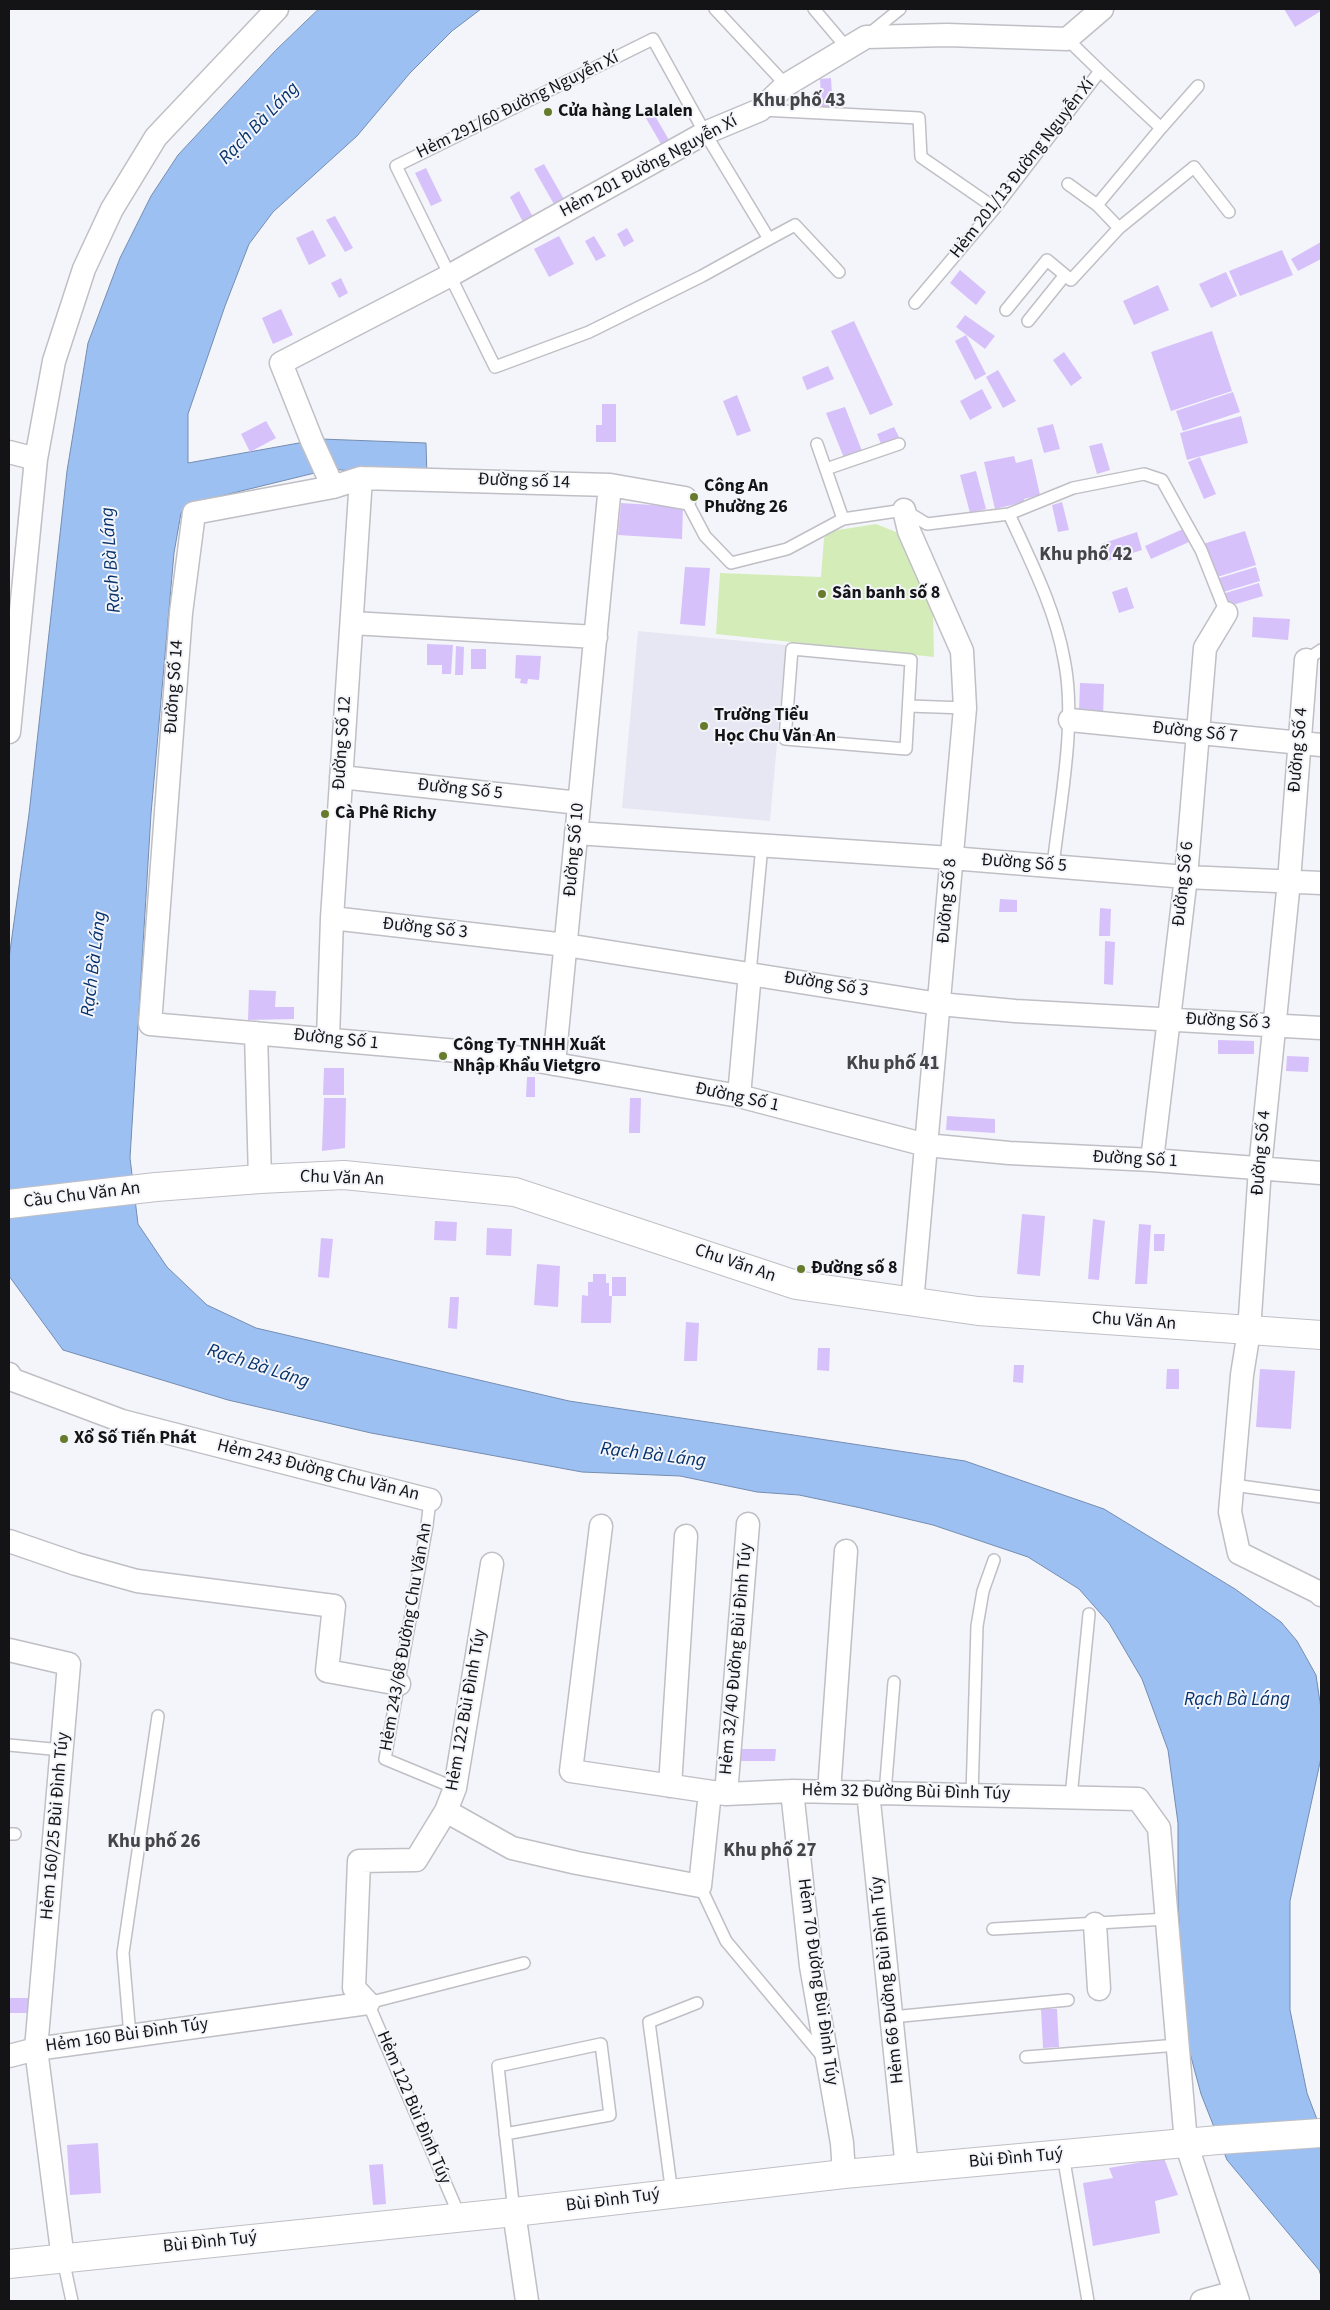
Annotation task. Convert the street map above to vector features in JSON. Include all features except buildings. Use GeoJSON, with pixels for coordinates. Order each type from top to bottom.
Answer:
{"type":"FeatureCollection","features":[{"type":"Feature","properties":{"kind":"street"},"geometry":{"type":"LineString","coordinates":[[9,732],[36,459],[54,361],[84,269],[112,209],[156,137],[277,9]]}},
{"type":"Feature","properties":{"kind":"street"},"geometry":{"type":"LineString","coordinates":[[1067,39],[1102,9]]}},
{"type":"Feature","properties":{"kind":"street","name":"Hẻm 201 Đường Nguyễn Xí"},"geometry":{"type":"LineString","coordinates":[[333,487],[280,363],[449,276],[706,133],[760,110],[786,85],[856,42],[947,35],[1067,39]]}},
{"type":"Feature","properties":{"kind":"street"},"geometry":{"type":"LineString","coordinates":[[9,452],[36,459]]}},
{"type":"Feature","properties":{"kind":"street"},"geometry":{"type":"LineString","coordinates":[[333,487],[361,478]]}},
{"type":"Feature","properties":{"kind":"street","name":"Đường số 14"},"geometry":{"type":"LineString","coordinates":[[361,478],[610,485],[685,498]]}},
{"type":"Feature","properties":{"kind":"street","name":"Đường Số 12"},"geometry":{"type":"LineString","coordinates":[[328,1038],[332,918],[361,478]]}},
{"type":"Feature","properties":{"kind":"street","name":"Đường Số 10"},"geometry":{"type":"LineString","coordinates":[[554,1064],[610,485]]}},
{"type":"Feature","properties":{"kind":"street","name":"Đường Số 14"},"geometry":{"type":"LineString","coordinates":[[150,1024],[181,613],[194,513],[333,487]]}},
{"type":"Feature","properties":{"kind":"street","name":"Đường Số 8"},"geometry":{"type":"LineString","coordinates":[[904,510],[909,531],[962,651],[964,708],[912,1303]]}},
{"type":"Feature","properties":{"kind":"street","name":"Đường Số 6"},"geometry":{"type":"LineString","coordinates":[[1152,1160],[1186,877],[1205,648],[1226,613]]}},
{"type":"Feature","properties":{"kind":"street"},"geometry":{"type":"LineString","coordinates":[[352,623],[596,637]]}},
{"type":"Feature","properties":{"kind":"street","name":"Đường Số 4"},"geometry":{"type":"LineString","coordinates":[[1314,655],[1299,743],[1288,880],[1260,1168],[1249,1331],[1242,1375],[1230,1512],[1239,1553],[1320,1592]]}},
{"type":"Feature","properties":{"kind":"street","name":"Đường Số 7"},"geometry":{"type":"LineString","coordinates":[[1070,720],[1321,746]]}},
{"type":"Feature","properties":{"kind":"street","name":"Đường Số 5"},"geometry":{"type":"LineString","coordinates":[[341,777],[579,803]]}},
{"type":"Feature","properties":{"kind":"street","name":"Đường Số 5"},"geometry":{"type":"LineString","coordinates":[[576,833],[951,858],[1186,877],[1288,880],[1321,883]]}},
{"type":"Feature","properties":{"kind":"street","name":"Đường Số 3"},"geometry":{"type":"LineString","coordinates":[[332,918],[566,945],[939,1004],[1015,1011],[1321,1028]]}},
{"type":"Feature","properties":{"kind":"street"},"geometry":{"type":"LineString","coordinates":[[739,1096],[750,973]]}},
{"type":"Feature","properties":{"kind":"street","name":"Đường Số 1"},"geometry":{"type":"LineString","coordinates":[[150,1024],[328,1038],[503,1055],[739,1096],[926,1145],[1010,1153],[1152,1160],[1321,1173]]}},
{"type":"Feature","properties":{"kind":"street"},"geometry":{"type":"LineString","coordinates":[[256,1033],[260,1178]]}},
{"type":"Feature","properties":{"kind":"street","name":"Chu Văn An"},"geometry":{"type":"LineString","coordinates":[[156,1187],[260,1178],[344,1175],[515,1192],[796,1285],[978,1311],[1321,1335]]}},
{"type":"Feature","properties":{"kind":"street","name":"Cầu Chu Văn An"},"geometry":{"type":"LineString","coordinates":[[9,1204],[156,1187]]}},
{"type":"Feature","properties":{"kind":"street","name":"Hẻm 243 Đường Chu Văn An"},"geometry":{"type":"LineString","coordinates":[[10,1378],[122,1421],[430,1500]]}},
{"type":"Feature","properties":{"kind":"street","name":"Hẻm 32/40 Đường Bùi Đình Túy"},"geometry":{"type":"LineString","coordinates":[[700,1886],[718,1793],[748,1524]]}},
{"type":"Feature","properties":{"kind":"street","name":"Hẻm 32 Đường Bùi Đình Túy"},"geometry":{"type":"LineString","coordinates":[[601,1526],[571,1771],[718,1793],[792,1790],[1138,1799],[1158,1828],[1186,2144],[1236,2297]]}},
{"type":"Feature","properties":{"kind":"street"},"geometry":{"type":"LineString","coordinates":[[670,1786],[686,1536]]}},
{"type":"Feature","properties":{"kind":"street"},"geometry":{"type":"LineString","coordinates":[[9,1541],[137,1582],[334,1606],[328,1672],[399,1684]]}},
{"type":"Feature","properties":{"kind":"street"},"geometry":{"type":"LineString","coordinates":[[829,1792],[846,1551]]}},
{"type":"Feature","properties":{"kind":"street","name":"Hẻm 122 Bùi Đình Túy"},"geometry":{"type":"LineString","coordinates":[[368,2003],[354,1988],[360,1861],[416,1860],[446,1812],[455,1788],[492,1564]]}},
{"type":"Feature","properties":{"kind":"street","name":"Hẻm 160/25 Bùi Đình Túy"},"geometry":{"type":"LineString","coordinates":[[9,1650],[69,1664],[36,2049]]}},
{"type":"Feature","properties":{"kind":"street","name":"Hẻm 70 Đường Bùi Đình Túy"},"geometry":{"type":"LineString","coordinates":[[792,1790],[811,1966],[842,2143],[844,2174]]}},
{"type":"Feature","properties":{"kind":"street","name":"Hẻm 66 Đường Bùi Đình Túy"},"geometry":{"type":"LineString","coordinates":[[876,1793],[892,2017],[907,2168]]}},
{"type":"Feature","properties":{"kind":"street"},"geometry":{"type":"LineString","coordinates":[[446,1812],[512,1848],[577,1863],[700,1886]]}},
{"type":"Feature","properties":{"kind":"street"},"geometry":{"type":"LineString","coordinates":[[1095,1924],[1099,1989]]}},
{"type":"Feature","properties":{"kind":"street","name":"Hẻm 160 Bùi Đình Túy"},"geometry":{"type":"LineString","coordinates":[[63,2259],[36,2049],[368,2003]]}},
{"type":"Feature","properties":{"kind":"street"},"geometry":{"type":"LineString","coordinates":[[9,2056],[36,2049]]}},
{"type":"Feature","properties":{"kind":"street","name":"Bùi Đình Tuý"},"geometry":{"type":"LineString","coordinates":[[9,2264],[514,2212],[844,2174],[1218,2140],[1321,2133]]}},
{"type":"Feature","properties":{"kind":"street"},"geometry":{"type":"LineString","coordinates":[[514,2212],[527,2301]]}},
{"type":"Feature","properties":{"kind":"street"},"geometry":{"type":"LineString","coordinates":[[1202,2301],[1236,2297]]}},
{"type":"Feature","properties":{"kind":"lane"},"geometry":{"type":"LineString","coordinates":[[714,9],[786,85]]}},
{"type":"Feature","properties":{"kind":"lane"},"geometry":{"type":"LineString","coordinates":[[814,9],[856,42],[900,9]]}},
{"type":"Feature","properties":{"kind":"lane","name":"Hẻm 291/60 Đường Nguyễn Xí"},"geometry":{"type":"LineString","coordinates":[[449,276],[396,166],[653,39],[706,133]]}},
{"type":"Feature","properties":{"kind":"lane","name":"Hẻm 201/13 Đường Nguyễn Xí"},"geometry":{"type":"LineString","coordinates":[[915,302],[995,208],[1100,71],[1067,39]]}},
{"type":"Feature","properties":{"kind":"lane"},"geometry":{"type":"LineString","coordinates":[[1100,71],[1161,128]]}},
{"type":"Feature","properties":{"kind":"lane"},"geometry":{"type":"LineString","coordinates":[[1097,205],[1198,86]]}},
{"type":"Feature","properties":{"kind":"lane"},"geometry":{"type":"LineString","coordinates":[[760,110],[919,118],[921,157],[995,208]]}},
{"type":"Feature","properties":{"kind":"lane"},"geometry":{"type":"LineString","coordinates":[[706,133],[769,239]]}},
{"type":"Feature","properties":{"kind":"lane"},"geometry":{"type":"LineString","coordinates":[[1006,310],[1047,260],[1071,280],[1119,228],[1194,167],[1229,212]]}},
{"type":"Feature","properties":{"kind":"lane"},"geometry":{"type":"LineString","coordinates":[[1068,184],[1097,205],[1119,228]]}},
{"type":"Feature","properties":{"kind":"lane"},"geometry":{"type":"LineString","coordinates":[[449,276],[495,367],[589,332],[702,276],[795,225],[839,272]]}},
{"type":"Feature","properties":{"kind":"lane"},"geometry":{"type":"LineString","coordinates":[[1028,321],[1065,275]]}},
{"type":"Feature","properties":{"kind":"lane"},"geometry":{"type":"LineString","coordinates":[[817,444],[843,519]]}},
{"type":"Feature","properties":{"kind":"lane"},"geometry":{"type":"LineString","coordinates":[[826,469],[899,444]]}},
{"type":"Feature","properties":{"kind":"lane"},"geometry":{"type":"LineString","coordinates":[[685,498],[706,536],[731,563],[787,549],[843,519],[904,510],[927,524],[1010,514],[1074,488],[1144,474],[1162,480],[1201,550],[1226,613]]}},
{"type":"Feature","properties":{"kind":"lane"},"geometry":{"type":"LineString","coordinates":[[1010,514],[1048,603],[1064,659],[1070,720],[1053,866]]}},
{"type":"Feature","properties":{"kind":"lane"},"geometry":{"type":"LineString","coordinates":[[792,649],[911,660],[909,706],[906,749],[785,739],[792,649]]}},
{"type":"Feature","properties":{"kind":"lane"},"geometry":{"type":"LineString","coordinates":[[909,706],[964,708]]}},
{"type":"Feature","properties":{"kind":"lane"},"geometry":{"type":"LineString","coordinates":[[750,973],[762,845]]}},
{"type":"Feature","properties":{"kind":"lane"},"geometry":{"type":"LineString","coordinates":[[1233,1485],[1321,1496]]}},
{"type":"Feature","properties":{"kind":"lane","name":"Hẻm 243/68 Đường Chu Văn An"},"geometry":{"type":"LineString","coordinates":[[430,1500],[385,1759],[455,1788]]}},
{"type":"Feature","properties":{"kind":"lane"},"geometry":{"type":"LineString","coordinates":[[972,1795],[978,1626],[983,1591],[994,1560]]}},
{"type":"Feature","properties":{"kind":"lane"},"geometry":{"type":"LineString","coordinates":[[1071,1797],[1089,1614]]}},
{"type":"Feature","properties":{"kind":"lane"},"geometry":{"type":"LineString","coordinates":[[876,1793],[894,1682]]}},
{"type":"Feature","properties":{"kind":"lane"},"geometry":{"type":"LineString","coordinates":[[130,2036],[123,1953],[158,1716]]}},
{"type":"Feature","properties":{"kind":"lane"},"geometry":{"type":"LineString","coordinates":[[9,1745],[62,1750]]}},
{"type":"Feature","properties":{"kind":"lane"},"geometry":{"type":"LineString","coordinates":[[700,1886],[726,1941],[828,2063]]}},
{"type":"Feature","properties":{"kind":"lane"},"geometry":{"type":"LineString","coordinates":[[993,1929],[1167,1919]]}},
{"type":"Feature","properties":{"kind":"lane"},"geometry":{"type":"LineString","coordinates":[[368,2003],[524,1963]]}},
{"type":"Feature","properties":{"kind":"lane"},"geometry":{"type":"LineString","coordinates":[[892,2017],[1068,2000]]}},
{"type":"Feature","properties":{"kind":"lane","name":"Hẻm 122 Bùi Đình Túy"},"geometry":{"type":"LineString","coordinates":[[368,2003],[460,2217]]}},
{"type":"Feature","properties":{"kind":"lane"},"geometry":{"type":"LineString","coordinates":[[672,2194],[649,2022],[697,2003]]}},
{"type":"Feature","properties":{"kind":"lane"},"geometry":{"type":"LineString","coordinates":[[505,2134],[610,2115],[601,2044],[498,2066],[505,2134],[514,2212]]}},
{"type":"Feature","properties":{"kind":"lane"},"geometry":{"type":"LineString","coordinates":[[1026,2057],[1178,2045]]}},
{"type":"Feature","properties":{"kind":"lane"},"geometry":{"type":"LineString","coordinates":[[1064,2155],[1088,2301]]}},
{"type":"Feature","properties":{"kind":"lane"},"geometry":{"type":"LineString","coordinates":[[63,2259],[72,2301]]}},
{"type":"Feature","properties":{"kind":"shaded area","name":"Trường Tiểu Học Chu Văn An"},"geometry":{"type":"Polygon","coordinates":[[[638,631],[786,645],[770,821],[622,808],[638,631]]]}},
{"type":"Feature","properties":{"kind":"green space","name":"Sân banh số 8"},"geometry":{"type":"Polygon","coordinates":[[[876,524],[896,532],[933,612],[934,657],[716,634],[720,573],[821,577],[824,538],[832,531],[876,524]]]}},
{"type":"Feature","properties":{"kind":"water","name":"Rạch Bà Láng"},"geometry":{"type":"Polygon","coordinates":[[[319,9],[481,9],[452,31],[410,73],[357,136],[273,212],[249,244],[225,306],[188,414],[188,463],[321,439],[426,443],[427,478],[331,469],[188,504],[181,513],[174,553],[151,814],[130,1158],[138,1224],[167,1267],[207,1305],[256,1328],[569,1401],[965,1461],[1104,1509],[1235,1589],[1281,1622],[1297,1641],[1316,1675],[1321,1709],[1321,1758],[1290,1901],[1290,2010],[1307,2093],[1321,2130],[1321,2276],[1319,2270],[1227,2160],[1201,2094],[1184,2031],[1178,1901],[1178,1823],[1168,1750],[1142,1679],[1109,1623],[1079,1589],[1028,1557],[933,1525],[861,1508],[799,1495],[757,1492],[680,1476],[582,1472],[371,1433],[228,1400],[63,1350],[9,1276],[9,958],[29,814],[67,471],[88,343],[120,258],[151,196],[178,155],[275,51],[319,9]]]}},
{"type":"Feature","properties":{"kind":"place","name":"Cửa hàng Lalalen"},"geometry":{"type":"Point","coordinates":[548,112]}},
{"type":"Feature","properties":{"kind":"place","name":"Công An Phường 26"},"geometry":{"type":"Point","coordinates":[694,497]}},
{"type":"Feature","properties":{"kind":"place","name":"Sân banh số 8"},"geometry":{"type":"Point","coordinates":[822,594]}},
{"type":"Feature","properties":{"kind":"place","name":"Trường Tiểu Học Chu Văn An"},"geometry":{"type":"Point","coordinates":[704,726]}},
{"type":"Feature","properties":{"kind":"place","name":"Cà Phê Richy"},"geometry":{"type":"Point","coordinates":[325,814]}},
{"type":"Feature","properties":{"kind":"place","name":"Công Ty TNHH Xuất Nhập Khẩu Vietgro"},"geometry":{"type":"Point","coordinates":[443,1056]}},
{"type":"Feature","properties":{"kind":"place","name":"Đường số 8"},"geometry":{"type":"Point","coordinates":[801,1269]}},
{"type":"Feature","properties":{"kind":"place","name":"Xổ Số Tiến Phát"},"geometry":{"type":"Point","coordinates":[64,1439]}},
{"type":"Feature","properties":{"kind":"district","name":"Khu phố 43"},"geometry":{"type":"Point","coordinates":[799,102]}},
{"type":"Feature","properties":{"kind":"district","name":"Khu phố 42"},"geometry":{"type":"Point","coordinates":[1086,556]}},
{"type":"Feature","properties":{"kind":"district","name":"Khu phố 41"},"geometry":{"type":"Point","coordinates":[893,1065]}},
{"type":"Feature","properties":{"kind":"district","name":"Khu phố 26"},"geometry":{"type":"Point","coordinates":[154,1843]}},
{"type":"Feature","properties":{"kind":"district","name":"Khu phố 27"},"geometry":{"type":"Point","coordinates":[770,1852]}}]}
